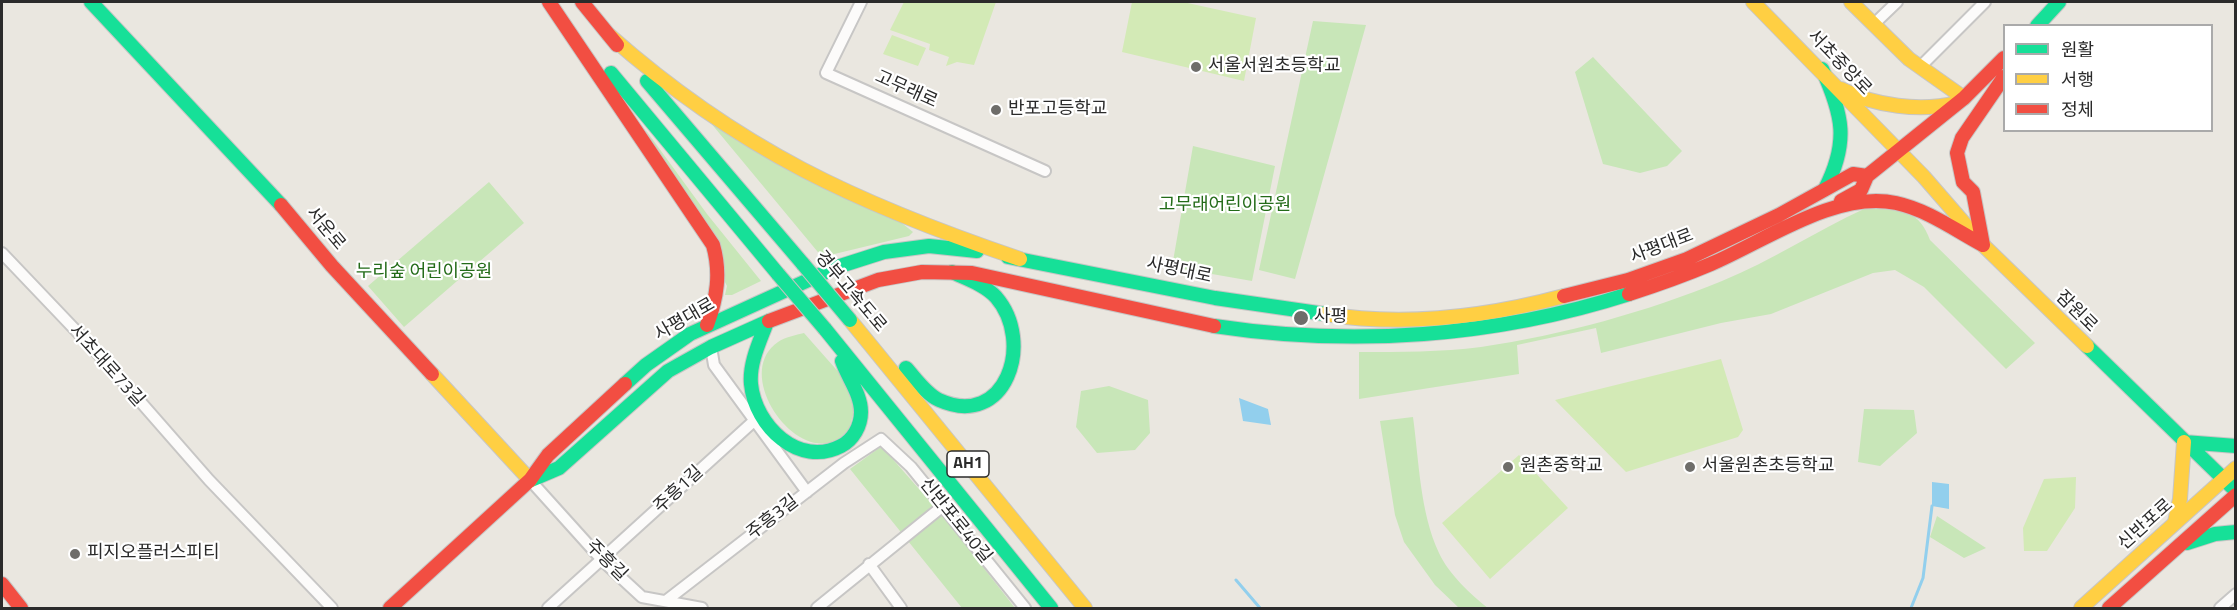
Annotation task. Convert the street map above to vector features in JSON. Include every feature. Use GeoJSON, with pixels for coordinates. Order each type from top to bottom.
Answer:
{"type":"FeatureCollection","features":[{"type":"Feature","properties":{"kind":"main road","name":"서운로"},"geometry":{"type":"LineString","coordinates":[[91,2],[276,200],[332,266],[530,480]]}},
{"type":"Feature","properties":{"kind":"main road","name":"AH1"},"geometry":{"type":"LineString","coordinates":[[550,2],[835,341],[1051,609]]}},
{"type":"Feature","properties":{"kind":"main road"},"geometry":{"type":"LineString","coordinates":[[550,2],[712,245],[718,263],[719,282],[715,304],[707,325]]}},
{"type":"Feature","properties":{"kind":"main road","name":"경부고속도로"},"geometry":{"type":"LineString","coordinates":[[582,2],[869,342],[1086,609]]}},
{"type":"Feature","properties":{"kind":"main road","name":"서초중앙로"},"geometry":{"type":"LineString","coordinates":[[1753,2],[1822,69],[1899,151]]}},
{"type":"Feature","properties":{"kind":"main road"},"geometry":{"type":"LineString","coordinates":[[1851,2],[1920,67],[1962,100]]}},
{"type":"Feature","properties":{"kind":"main road"},"geometry":{"type":"LineString","coordinates":[[2042,22],[2059,2]]}},
{"type":"Feature","properties":{"kind":"main road"},"geometry":{"type":"LineString","coordinates":[[609,35],[666,85],[755,146],[897,216],[1020,259]]}},
{"type":"Feature","properties":{"kind":"main road","name":"사평대로"},"geometry":{"type":"LineString","coordinates":[[530,480],[559,468],[668,371],[711,347],[767,322],[878,280],[922,272],[952,272],[996,277],[1202,323],[1247,330],[1311,335],[1346,336],[1454,331],[1519,322],[1561,313],[1654,286],[1709,265],[1819,213],[1861,190],[1867,176],[1962,100],[2003,59]]}},
{"type":"Feature","properties":{"kind":"main road"},"geometry":{"type":"LineString","coordinates":[[1788,228],[1795,216],[1822,201],[1821,192],[1840,159],[1843,132],[1838,104],[1822,69]]}},
{"type":"Feature","properties":{"kind":"main road"},"geometry":{"type":"LineString","coordinates":[[1983,245],[1973,192],[1963,182],[1957,153],[1961,140],[2003,78]]}},
{"type":"Feature","properties":{"kind":"main road"},"geometry":{"type":"LineString","coordinates":[[1841,89],[1861,98],[1934,107],[1962,100]]}},
{"type":"Feature","properties":{"kind":"main road","name":"잠원로"},"geometry":{"type":"LineString","coordinates":[[1899,151],[1983,245],[2235,493]]}},
{"type":"Feature","properties":{"kind":"main road","name":"사평대로"},"geometry":{"type":"LineString","coordinates":[[390,609],[530,480],[548,455],[646,365],[683,338],[837,267],[884,252],[946,246],[1215,298],[1312,313],[1387,321],[1440,318],[1520,308],[1628,280],[1687,259],[1853,174],[1867,176]]}},
{"type":"Feature","properties":{"kind":"main road"},"geometry":{"type":"LineString","coordinates":[[1819,213],[1863,202],[1891,201],[1911,207],[1983,245]]}},
{"type":"Feature","properties":{"kind":"main road"},"geometry":{"type":"LineString","coordinates":[[869,342],[900,362],[921,386],[940,401],[966,405],[993,396],[1007,380],[1014,364],[1016,348],[1014,329],[1005,308],[995,296],[984,287],[952,272]]}},
{"type":"Feature","properties":{"kind":"main road"},"geometry":{"type":"LineString","coordinates":[[767,322],[753,361],[751,384],[753,395],[762,414],[778,434],[790,447],[806,453],[823,454],[839,448],[854,436],[859,425],[859,399],[835,341]]}},
{"type":"Feature","properties":{"kind":"main road"},"geometry":{"type":"LineString","coordinates":[[2174,523],[2180,499],[2184,442],[2235,446]]}},
{"type":"Feature","properties":{"kind":"main road","name":"신반포로"},"geometry":{"type":"LineString","coordinates":[[2081,609],[2235,468]]}},
{"type":"Feature","properties":{"kind":"main road","name":"신반포로"},"geometry":{"type":"LineString","coordinates":[[2109,609],[2235,493]]}},
{"type":"Feature","properties":{"kind":"main road"},"geometry":{"type":"LineString","coordinates":[[2174,550],[2197,538],[2235,532]]}},
{"type":"Feature","properties":{"kind":"main road"},"geometry":{"type":"LineString","coordinates":[[2,584],[21,609]]}},
{"type":"Feature","properties":{"kind":"street","name":"고무래로"},"geometry":{"type":"LineString","coordinates":[[861,2],[826,74],[1045,171]]}},
{"type":"Feature","properties":{"kind":"street"},"geometry":{"type":"LineString","coordinates":[[1874,24],[1897,2]]}},
{"type":"Feature","properties":{"kind":"street"},"geometry":{"type":"LineString","coordinates":[[1920,67],[1985,2]]}},
{"type":"Feature","properties":{"kind":"street","name":"서초대로73길"},"geometry":{"type":"LineString","coordinates":[[2,253],[103,359],[209,480],[332,609]]}},
{"type":"Feature","properties":{"kind":"street","name":"사평대로"},"geometry":{"type":"LineString","coordinates":[[711,347],[714,365],[807,492]]}},
{"type":"Feature","properties":{"kind":"street","name":"주흥1길"},"geometry":{"type":"LineString","coordinates":[[548,609],[603,561],[754,420]]}},
{"type":"Feature","properties":{"kind":"street","name":"주흥3길"},"geometry":{"type":"LineString","coordinates":[[666,604],[807,492],[880,439]]}},
{"type":"Feature","properties":{"kind":"street","name":"신반포로40길"},"geometry":{"type":"LineString","coordinates":[[880,439],[911,467],[1025,609]]}},
{"type":"Feature","properties":{"kind":"street","name":"주흥길"},"geometry":{"type":"LineString","coordinates":[[530,480],[603,561],[642,597],[666,604],[702,609]]}},
{"type":"Feature","properties":{"kind":"street"},"geometry":{"type":"LineString","coordinates":[[817,609],[869,564],[943,506]]}},
{"type":"Feature","properties":{"kind":"street"},"geometry":{"type":"LineString","coordinates":[[869,564],[901,609]]}},
{"type":"Feature","properties":{"kind":"street"},"geometry":{"type":"LineString","coordinates":[[2220,609],[2235,594]]}},
{"type":"Feature","properties":{"kind":"green space"},"geometry":{"type":"Polygon","coordinates":[[[904,2],[996,2],[974,65],[957,62],[946,66],[949,57],[929,50],[930,44],[890,30],[904,2]]]}},
{"type":"Feature","properties":{"kind":"green space"},"geometry":{"type":"Polygon","coordinates":[[[1132,2],[1183,2],[1256,18],[1244,81],[1122,52],[1132,2]]]}},
{"type":"Feature","properties":{"kind":"green space"},"geometry":{"type":"Polygon","coordinates":[[[1313,21],[1366,25],[1295,279],[1259,270],[1313,21]]]}},
{"type":"Feature","properties":{"kind":"green space"},"geometry":{"type":"Polygon","coordinates":[[[892,35],[926,48],[918,66],[883,54],[892,35]]]}},
{"type":"Feature","properties":{"kind":"green space"},"geometry":{"type":"Polygon","coordinates":[[[1593,57],[1682,151],[1667,166],[1640,173],[1603,164],[1575,72],[1593,57]]]}},
{"type":"Feature","properties":{"kind":"green space"},"geometry":{"type":"Polygon","coordinates":[[[705,116],[898,220],[913,232],[909,236],[822,257],[705,116]]]}},
{"type":"Feature","properties":{"kind":"green space"},"geometry":{"type":"Polygon","coordinates":[[[645,129],[707,214],[761,281],[732,295],[725,295],[727,286],[645,129]]]}},
{"type":"Feature","properties":{"kind":"green space","name":"고무래어린이공원"},"geometry":{"type":"Polygon","coordinates":[[[1193,146],[1275,166],[1252,281],[1172,267],[1193,146]]]}},
{"type":"Feature","properties":{"kind":"green space","name":"누리숲 어린이공원"},"geometry":{"type":"Polygon","coordinates":[[[489,182],[524,223],[404,327],[368,286],[489,182]]]}},
{"type":"Feature","properties":{"kind":"green space"},"geometry":{"type":"Polygon","coordinates":[[[1864,209],[1895,210],[1912,215],[1925,229],[1930,240],[2035,343],[2006,369],[1924,287],[1895,270],[1873,273],[1771,314],[1721,323],[1601,353],[1596,328],[1517,345],[1519,374],[1359,399],[1359,352],[1436,351],[1481,347],[1543,336],[1604,321],[1664,303],[1722,281],[1864,209]]]}},
{"type":"Feature","properties":{"kind":"green space"},"geometry":{"type":"Polygon","coordinates":[[[804,333],[842,376],[855,410],[847,431],[830,442],[812,442],[794,433],[778,417],[767,398],[762,377],[765,358],[778,342],[804,333]]]}},
{"type":"Feature","properties":{"kind":"green space"},"geometry":{"type":"Polygon","coordinates":[[[1721,359],[1743,430],[1738,437],[1626,472],[1555,400],[1721,359]]]}},
{"type":"Feature","properties":{"kind":"green space"},"geometry":{"type":"Polygon","coordinates":[[[1109,386],[1148,400],[1150,433],[1135,450],[1097,453],[1076,427],[1081,391],[1109,386]]]}},
{"type":"Feature","properties":{"kind":"green space"},"geometry":{"type":"Polygon","coordinates":[[[1864,409],[1914,410],[1917,433],[1880,466],[1858,462],[1864,409]]]}},
{"type":"Feature","properties":{"kind":"green space"},"geometry":{"type":"Polygon","coordinates":[[[1413,417],[1424,504],[1439,553],[1454,576],[1488,608],[1459,608],[1435,585],[1404,542],[1395,515],[1380,421],[1413,417]]]}},
{"type":"Feature","properties":{"kind":"green space"},"geometry":{"type":"Polygon","coordinates":[[[879,448],[883,448],[948,522],[1015,608],[962,608],[850,469],[879,448]]]}},
{"type":"Feature","properties":{"kind":"green space"},"geometry":{"type":"Polygon","coordinates":[[[1519,455],[1568,508],[1490,579],[1442,523],[1519,455]]]}},
{"type":"Feature","properties":{"kind":"green space"},"geometry":{"type":"Polygon","coordinates":[[[2076,477],[2075,508],[2047,551],[2024,551],[2023,528],[2044,479],[2076,477]]]}},
{"type":"Feature","properties":{"kind":"green space"},"geometry":{"type":"Polygon","coordinates":[[[1937,516],[1986,548],[1964,558],[1930,537],[1937,516]]]}},
{"type":"Feature","properties":{"kind":"water"},"geometry":{"type":"Polygon","coordinates":[[[1239,398],[1268,409],[1271,425],[1243,421],[1239,398]]]}},
{"type":"Feature","properties":{"kind":"water"},"geometry":{"type":"Polygon","coordinates":[[[1932,482],[1949,484],[1949,509],[1932,506],[1932,482]]]}},
{"type":"Feature","properties":{"kind":"waterway"},"geometry":{"type":"LineString","coordinates":[[1911,608],[1923,578],[1932,506]]}},
{"type":"Feature","properties":{"kind":"waterway"},"geometry":{"type":"LineString","coordinates":[[1236,580],[1260,608]]}},
{"type":"Feature","properties":{"kind":"traffic: fast"},"geometry":{"type":"LineString","coordinates":[[91,2],[281,205]]}},
{"type":"Feature","properties":{"kind":"traffic: fast"},"geometry":{"type":"LineString","coordinates":[[2039,24],[2059,2]]}},
{"type":"Feature","properties":{"kind":"traffic: fast"},"geometry":{"type":"LineString","coordinates":[[1822,69],[1835,101],[1840,129],[1838,157],[1825,189]]}},
{"type":"Feature","properties":{"kind":"traffic: fast"},"geometry":{"type":"LineString","coordinates":[[611,73],[778,274]]}},
{"type":"Feature","properties":{"kind":"traffic: fast"},"geometry":{"type":"LineString","coordinates":[[647,81],[803,264]]}},
{"type":"Feature","properties":{"kind":"traffic: fast"},"geometry":{"type":"LineString","coordinates":[[625,384],[646,365],[690,334],[837,267],[884,252],[929,246],[977,251]]}},
{"type":"Feature","properties":{"kind":"traffic: fast"},"geometry":{"type":"LineString","coordinates":[[1008,257],[1215,298],[1325,314]]}},
{"type":"Feature","properties":{"kind":"traffic: fast"},"geometry":{"type":"LineString","coordinates":[[803,264],[850,320]]}},
{"type":"Feature","properties":{"kind":"traffic: fast"},"geometry":{"type":"LineString","coordinates":[[906,368],[934,397],[962,406],[982,403],[997,392],[1007,377],[1013,357],[1013,336],[1007,316],[992,293],[952,272]]}},
{"type":"Feature","properties":{"kind":"traffic: fast"},"geometry":{"type":"LineString","coordinates":[[778,274],[825,329]]}},
{"type":"Feature","properties":{"kind":"traffic: fast"},"geometry":{"type":"LineString","coordinates":[[1214,326],[1319,336],[1423,334],[1475,329],[1527,320],[1578,309],[1629,294]]}},
{"type":"Feature","properties":{"kind":"traffic: fast"},"geometry":{"type":"LineString","coordinates":[[531,480],[559,468],[668,371],[711,347],[769,321]]}},
{"type":"Feature","properties":{"kind":"traffic: fast"},"geometry":{"type":"LineString","coordinates":[[767,322],[752,368],[751,384],[754,400],[770,428],[795,447],[810,452],[825,451],[841,446],[855,432],[861,417],[860,405],[857,392],[842,361]]}},
{"type":"Feature","properties":{"kind":"traffic: fast"},"geometry":{"type":"LineString","coordinates":[[825,329],[1051,608]]}},
{"type":"Feature","properties":{"kind":"traffic: fast"},"geometry":{"type":"LineString","coordinates":[[2087,346],[2236,491]]}},
{"type":"Feature","properties":{"kind":"traffic: fast"},"geometry":{"type":"LineString","coordinates":[[2184,442],[2236,446]]}},
{"type":"Feature","properties":{"kind":"traffic: fast"},"geometry":{"type":"LineString","coordinates":[[2187,543],[2215,534],[2236,532]]}},
{"type":"Feature","properties":{"kind":"traffic: slow"},"geometry":{"type":"LineString","coordinates":[[1753,2],[1924,177],[1983,245],[2087,346]]}},
{"type":"Feature","properties":{"kind":"traffic: slow"},"geometry":{"type":"LineString","coordinates":[[1851,2],[1909,59],[1964,98]]}},
{"type":"Feature","properties":{"kind":"traffic: slow"},"geometry":{"type":"LineString","coordinates":[[609,35],[705,111],[753,142],[802,169],[906,217],[1020,259]]}},
{"type":"Feature","properties":{"kind":"traffic: slow"},"geometry":{"type":"LineString","coordinates":[[1841,89],[1868,100],[1898,106],[1928,107],[1957,103]]}},
{"type":"Feature","properties":{"kind":"traffic: slow"},"geometry":{"type":"LineString","coordinates":[[1325,314],[1385,320],[1445,318],[1505,310],[1564,296]]}},
{"type":"Feature","properties":{"kind":"traffic: slow"},"geometry":{"type":"LineString","coordinates":[[850,320],[1085,608]]}},
{"type":"Feature","properties":{"kind":"traffic: slow"},"geometry":{"type":"LineString","coordinates":[[432,374],[530,480]]}},
{"type":"Feature","properties":{"kind":"traffic: slow"},"geometry":{"type":"LineString","coordinates":[[2175,522],[2180,499],[2184,442]]}},
{"type":"Feature","properties":{"kind":"traffic: slow"},"geometry":{"type":"LineString","coordinates":[[2081,608],[2236,468]]}},
{"type":"Feature","properties":{"kind":"traffic: jam"},"geometry":{"type":"LineString","coordinates":[[549,2],[713,245],[717,266],[717,285],[707,325]]}},
{"type":"Feature","properties":{"kind":"traffic: jam"},"geometry":{"type":"LineString","coordinates":[[582,2],[617,45]]}},
{"type":"Feature","properties":{"kind":"traffic: jam"},"geometry":{"type":"LineString","coordinates":[[1841,201],[1861,190],[1867,176],[1964,98],[2003,59]]}},
{"type":"Feature","properties":{"kind":"traffic: jam"},"geometry":{"type":"LineString","coordinates":[[1983,245],[1973,192],[1963,182],[1957,153],[1962,138],[2003,78]]}},
{"type":"Feature","properties":{"kind":"traffic: jam"},"geometry":{"type":"LineString","coordinates":[[1564,296],[1628,280],[1687,259],[1779,215],[1853,174],[1867,176]]}},
{"type":"Feature","properties":{"kind":"traffic: jam"},"geometry":{"type":"LineString","coordinates":[[1629,294],[1701,268],[1801,220],[1849,204],[1873,201],[1908,206],[1930,215],[1983,245]]}},
{"type":"Feature","properties":{"kind":"traffic: jam"},"geometry":{"type":"LineString","coordinates":[[281,205],[332,266],[432,374]]}},
{"type":"Feature","properties":{"kind":"traffic: jam"},"geometry":{"type":"LineString","coordinates":[[769,321],[878,280],[922,272],[972,273],[1214,326]]}},
{"type":"Feature","properties":{"kind":"traffic: jam"},"geometry":{"type":"LineString","coordinates":[[390,608],[530,480],[548,455],[625,384]]}},
{"type":"Feature","properties":{"kind":"traffic: jam"},"geometry":{"type":"LineString","coordinates":[[2109,608],[2236,495]]}},
{"type":"Feature","properties":{"kind":"traffic: jam"},"geometry":{"type":"LineString","coordinates":[[2,584],[21,608]]}},
{"type":"Feature","properties":{"kind":"place","name":"서울서원초등학교"},"geometry":{"type":"Point","coordinates":[1196,67]}},
{"type":"Feature","properties":{"kind":"place","name":"반포고등학교"},"geometry":{"type":"Point","coordinates":[996,110]}},
{"type":"Feature","properties":{"kind":"place","name":"사평"},"geometry":{"type":"Point","coordinates":[1301,318]}},
{"type":"Feature","properties":{"kind":"place","name":"원촌중학교"},"geometry":{"type":"Point","coordinates":[1508,467]}},
{"type":"Feature","properties":{"kind":"place","name":"서울원촌초등학교"},"geometry":{"type":"Point","coordinates":[1690,467]}},
{"type":"Feature","properties":{"kind":"place","name":"피지오플러스피티"},"geometry":{"type":"Point","coordinates":[75,554]}}]}
